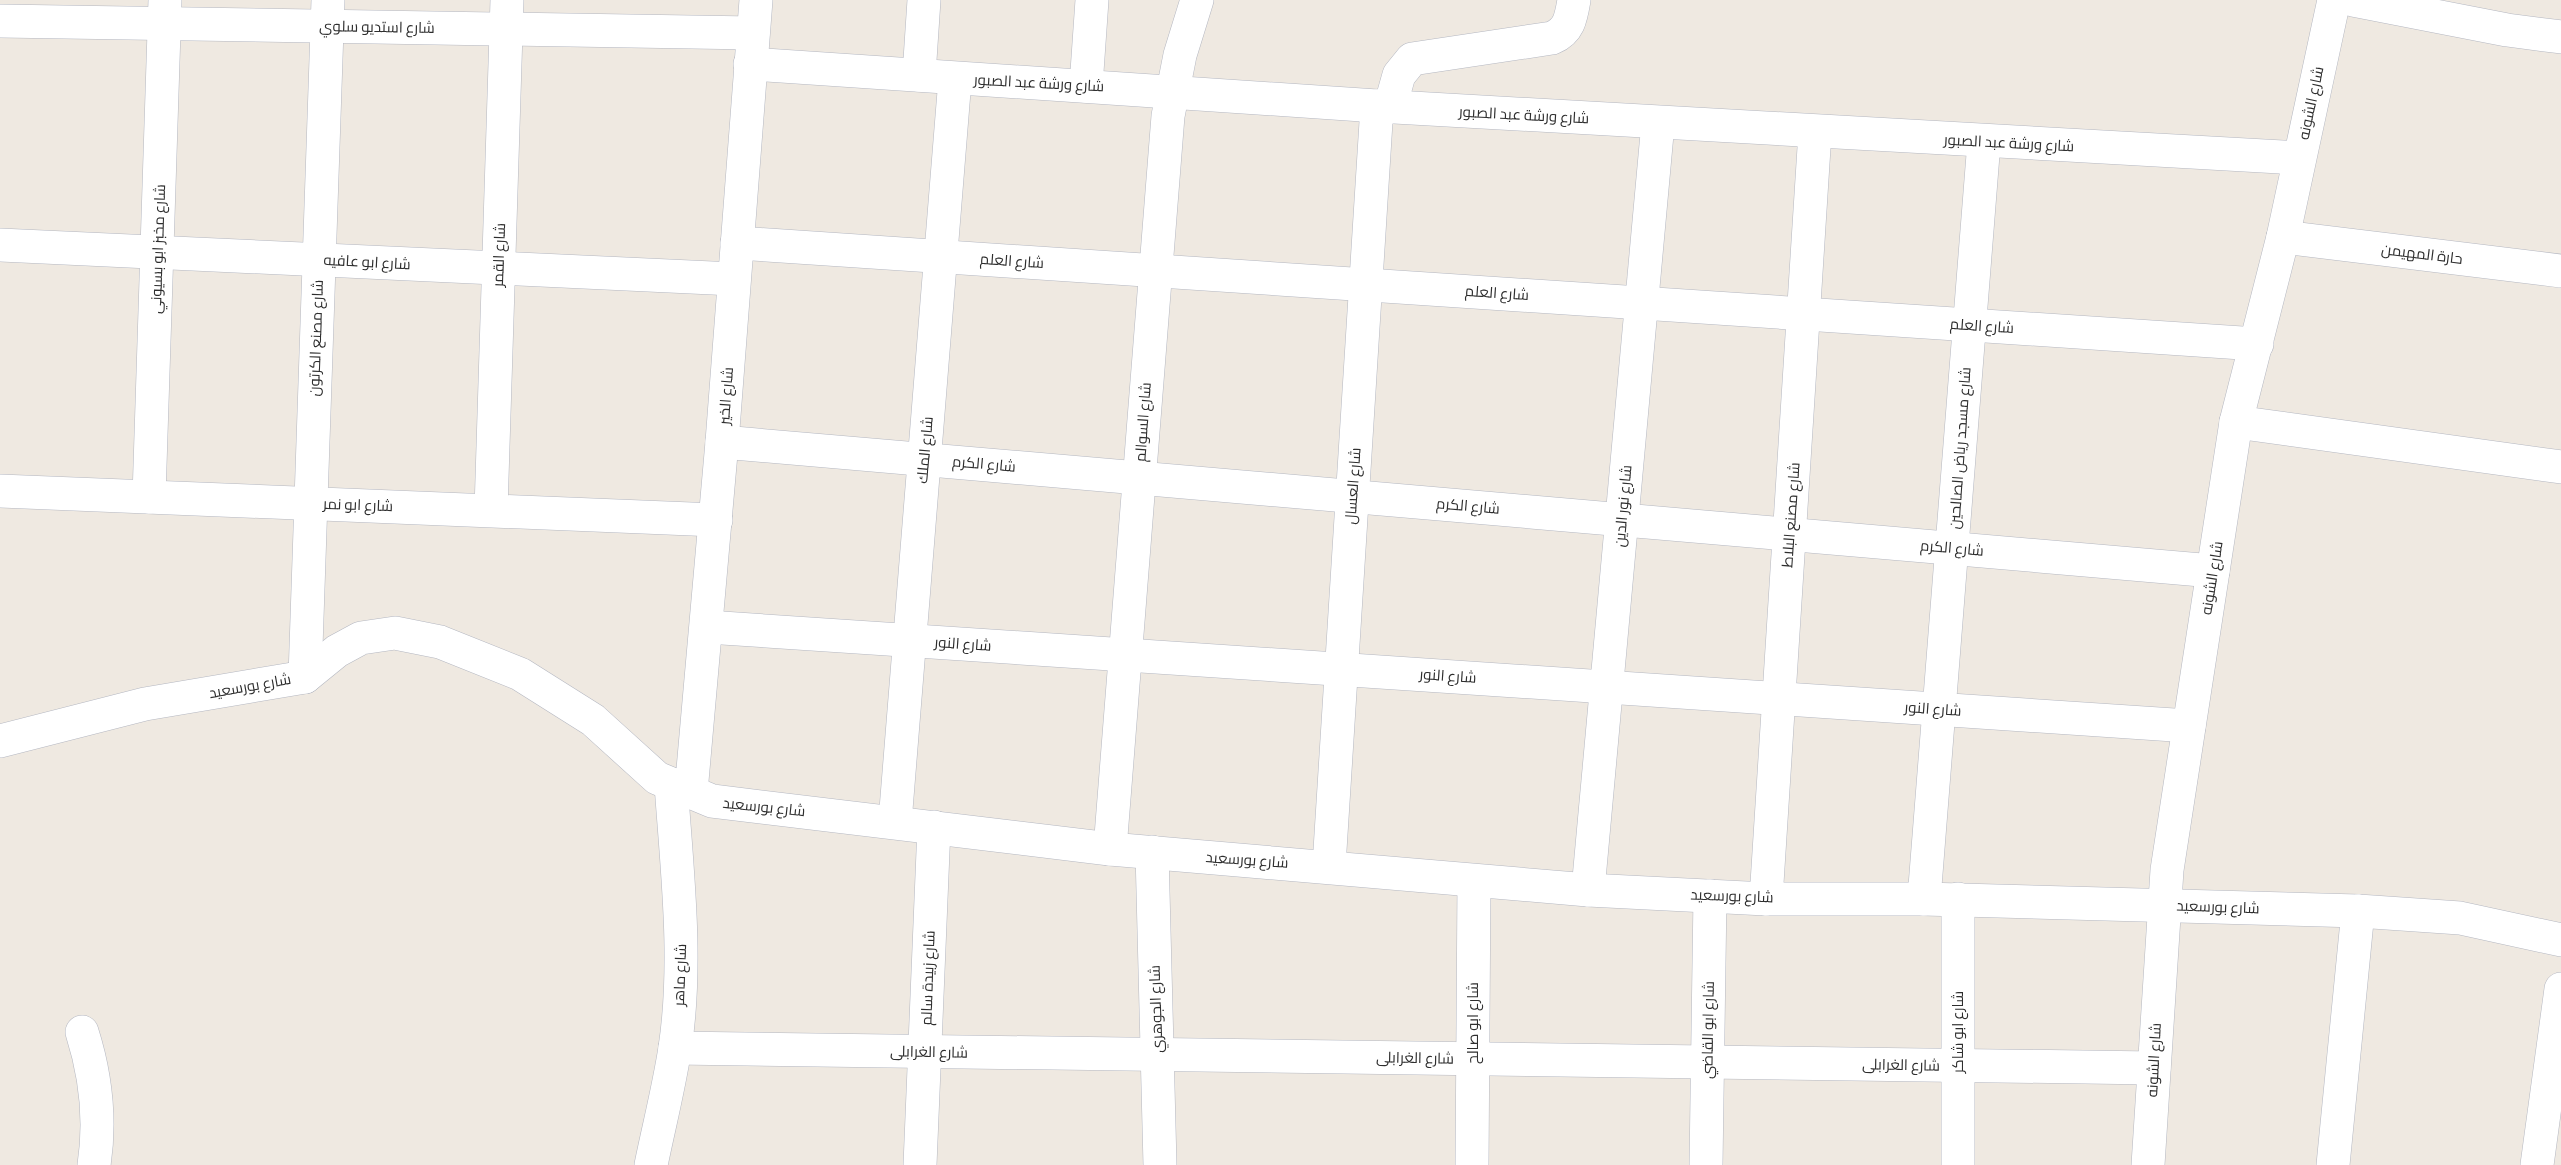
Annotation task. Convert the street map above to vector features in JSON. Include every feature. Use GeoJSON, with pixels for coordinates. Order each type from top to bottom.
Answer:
{"type":"FeatureCollection","features":[{"type":"Feature","properties":{"kind":"street","name":"شارع الخير"},"geometry":{"type":"LineString","coordinates":[[681,788],[707,627],[756,0]]}},
{"type":"Feature","properties":{"kind":"street"},"geometry":{"type":"LineString","coordinates":[[918,75],[924,0]]}},
{"type":"Feature","properties":{"kind":"street"},"geometry":{"type":"LineString","coordinates":[[1086,86],[1092,0]]}},
{"type":"Feature","properties":{"kind":"street","name":"شارع السوالم"},"geometry":{"type":"LineString","coordinates":[[1110,849],[1138,478],[1171,90],[1197,0]]}},
{"type":"Feature","properties":{"kind":"street","name":"شارع العسال"},"geometry":{"type":"LineString","coordinates":[[1329,866],[1366,285],[1384,107],[1402,68],[1412,59],[1552,38],[1562,34],[1569,25],[1574,0]]}},
{"type":"Feature","properties":{"kind":"street","name":"شارع الشونه"},"geometry":{"type":"LineString","coordinates":[[2148,1165],[2164,905],[2188,726],[2236,422],[2283,237],[2334,0]]}},
{"type":"Feature","properties":{"kind":"street"},"geometry":{"type":"LineString","coordinates":[[2353,0],[2507,30],[2561,37]]}},
{"type":"Feature","properties":{"kind":"street","name":"شارع استديو سلوي"},"geometry":{"type":"LineString","coordinates":[[0,21],[165,12],[506,14],[752,49]]}},
{"type":"Feature","properties":{"kind":"street","name":"شارع مخبز ابو بسيوني"},"geometry":{"type":"LineString","coordinates":[[149,497],[165,12]]}},
{"type":"Feature","properties":{"kind":"street","name":"شارع مصنع الكرتون"},"geometry":{"type":"LineString","coordinates":[[305,677],[328,13]]}},
{"type":"Feature","properties":{"kind":"street","name":"شارع القمر"},"geometry":{"type":"LineString","coordinates":[[491,510],[506,14]]}},
{"type":"Feature","properties":{"kind":"street","name":"شارع ورشة عبد الصبور"},"geometry":{"type":"LineString","coordinates":[[752,49],[955,79],[1171,90],[1384,107],[2299,158]]}},
{"type":"Feature","properties":{"kind":"street","name":"شارع الملك"},"geometry":{"type":"LineString","coordinates":[[895,822],[955,79]]}},
{"type":"Feature","properties":{"kind":"street","name":"شارع نور الدين"},"geometry":{"type":"LineString","coordinates":[[1588,890],[1658,123]]}},
{"type":"Feature","properties":{"kind":"street","name":"شارع مصنع البلاط"},"geometry":{"type":"LineString","coordinates":[[1766,898],[1815,132]]}},
{"type":"Feature","properties":{"kind":"street","name":"شارع مسجد رياض الصالحين"},"geometry":{"type":"LineString","coordinates":[[1924,898],[1984,142]]}},
{"type":"Feature","properties":{"kind":"street","name":"حارة المهيمن"},"geometry":{"type":"LineString","coordinates":[[2283,237],[2561,271]]}},
{"type":"Feature","properties":{"kind":"street","name":"شارع العلم"},"geometry":{"type":"LineString","coordinates":[[737,243],[2257,344]]}},
{"type":"Feature","properties":{"kind":"street","name":"شارع ابو عافيه"},"geometry":{"type":"LineString","coordinates":[[0,245],[734,279]]}},
{"type":"Feature","properties":{"kind":"street"},"geometry":{"type":"LineString","coordinates":[[2236,422],[2561,467]]}},
{"type":"Feature","properties":{"kind":"street","name":"شارع الكرم"},"geometry":{"type":"LineString","coordinates":[[722,442],[2213,571]]}},
{"type":"Feature","properties":{"kind":"street","name":"شارع ابو نمر"},"geometry":{"type":"LineString","coordinates":[[0,491],[716,520]]}},
{"type":"Feature","properties":{"kind":"street","name":"شارع النور"},"geometry":{"type":"LineString","coordinates":[[707,627],[2188,726]]}},
{"type":"Feature","properties":{"kind":"street","name":"شارع بورسعيد"},"geometry":{"type":"LineString","coordinates":[[0,741],[145,704],[305,677],[337,651],[361,638],[395,633],[440,642],[520,675],[593,720],[657,778],[712,801],[1110,849],[1588,890],[1766,898],[1924,898],[2358,911],[2460,918],[2561,940]]}},
{"type":"Feature","properties":{"kind":"street","name":"شارع ماهر"},"geometry":{"type":"LineString","coordinates":[[651,1165],[675,1048],[681,935],[681,788]]}},
{"type":"Feature","properties":{"kind":"street","name":"شارع زبيدة سالم"},"geometry":{"type":"LineString","coordinates":[[920,1165],[934,827]]}},
{"type":"Feature","properties":{"kind":"street","name":"شارع الجوهري"},"geometry":{"type":"LineString","coordinates":[[1152,852],[1160,1165]]}},
{"type":"Feature","properties":{"kind":"street","name":"شارع ابو صالح"},"geometry":{"type":"LineString","coordinates":[[1472,1165],[1474,881]]}},
{"type":"Feature","properties":{"kind":"street","name":"شارع ابو القاضي"},"geometry":{"type":"LineString","coordinates":[[1706,1165],[1710,896]]}},
{"type":"Feature","properties":{"kind":"street","name":"شارع ابو شاكر"},"geometry":{"type":"LineString","coordinates":[[1958,899],[1958,1165]]}},
{"type":"Feature","properties":{"kind":"street"},"geometry":{"type":"LineString","coordinates":[[2333,1165],[2358,911]]}},
{"type":"Feature","properties":{"kind":"street"},"geometry":{"type":"LineString","coordinates":[[2537,1165],[2561,989]]}},
{"type":"Feature","properties":{"kind":"street"},"geometry":{"type":"LineString","coordinates":[[82,1032],[91,1059],[98,1115],[94,1165]]}},
{"type":"Feature","properties":{"kind":"street","name":"شارع الغرابلى"},"geometry":{"type":"LineString","coordinates":[[675,1048],[2154,1068]]}}]}
